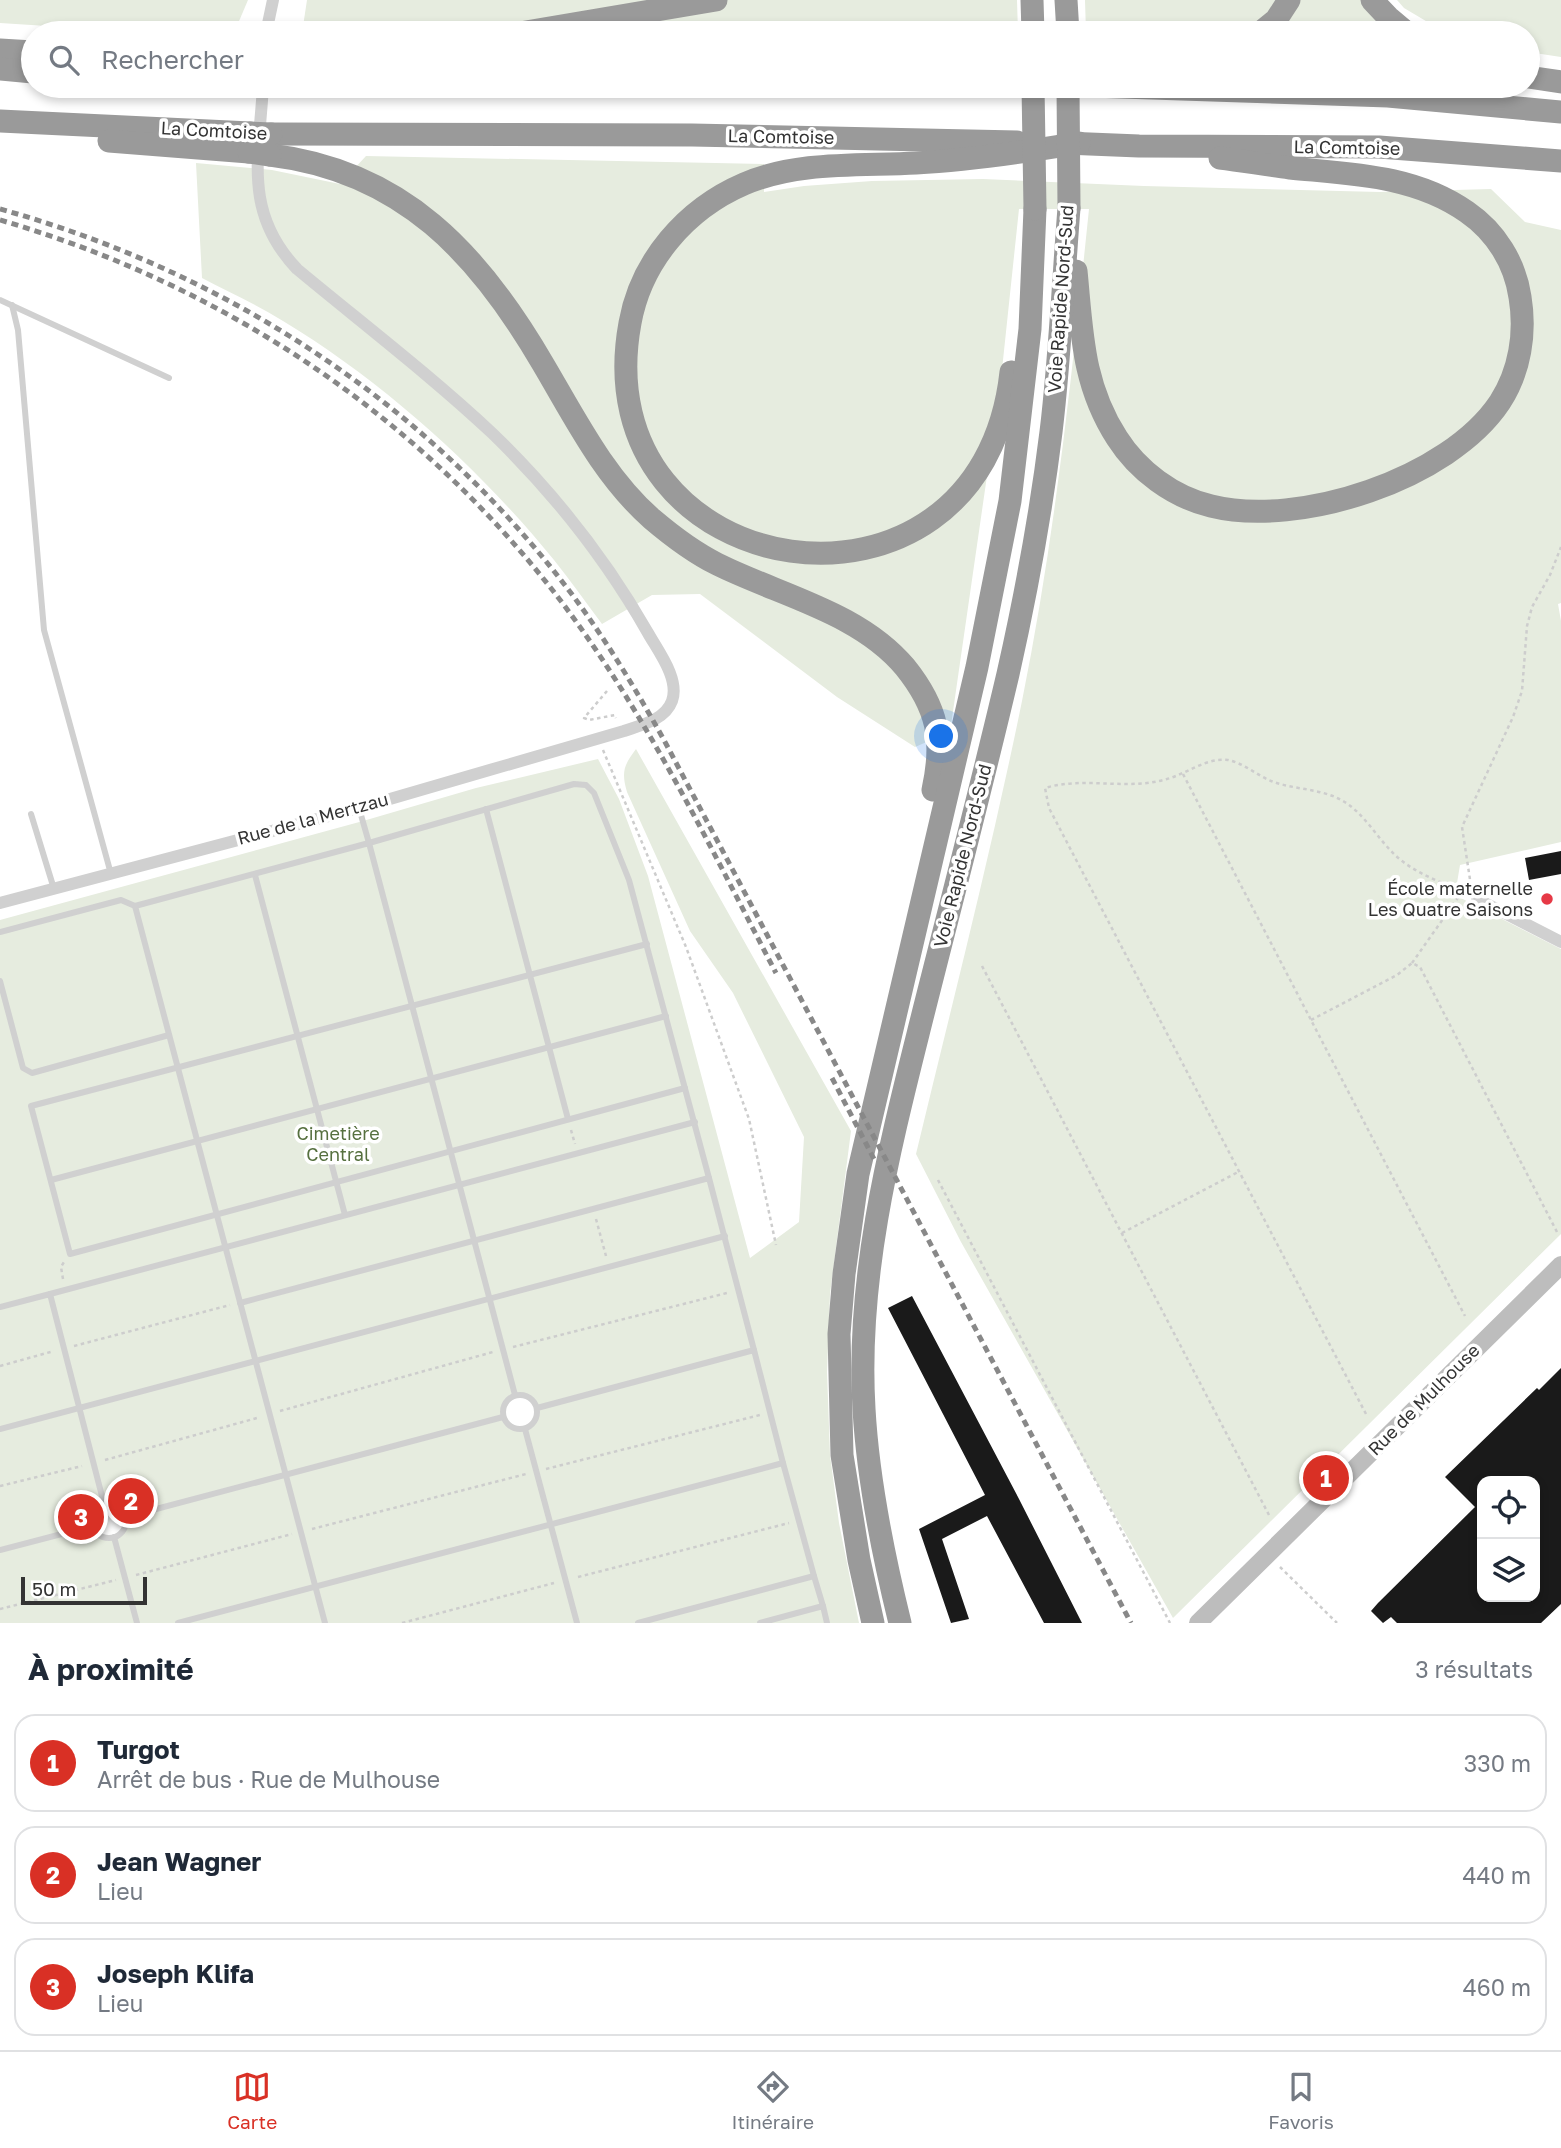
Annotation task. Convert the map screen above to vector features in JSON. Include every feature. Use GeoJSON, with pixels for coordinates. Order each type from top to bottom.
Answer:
{"type":"FeatureCollection","features":[{"type":"Feature","properties":{"kind":"highway"},"geometry":{"type":"LineString","coordinates":[[591,21],[716,0]]}},
{"type":"Feature","properties":{"kind":"highway"},"geometry":{"type":"LineString","coordinates":[[1031,0],[1032,21]]}},
{"type":"Feature","properties":{"kind":"highway"},"geometry":{"type":"LineString","coordinates":[[1066,0],[1067,21]]}},
{"type":"Feature","properties":{"kind":"highway"},"geometry":{"type":"LineString","coordinates":[[1275,21],[1289,0]]}},
{"type":"Feature","properties":{"kind":"highway"},"geometry":{"type":"LineString","coordinates":[[1373,0],[1393,21]]}},
{"type":"Feature","properties":{"kind":"highway"},"geometry":{"type":"LineString","coordinates":[[0,50],[21,51]]}},
{"type":"Feature","properties":{"kind":"highway"},"geometry":{"type":"LineString","coordinates":[[0,69],[21,71]]}},
{"type":"Feature","properties":{"kind":"highway"},"geometry":{"type":"LineString","coordinates":[[1540,79],[1561,82]]}},
{"type":"Feature","properties":{"kind":"highway","name":"Voie Rapide Nord-Sud"},"geometry":{"type":"LineString","coordinates":[[873,1623],[859,1560],[842,1455],[839,1334],[844,1274],[858,1174],[977,667],[1010,501],[1030,329],[1035,209],[1033,98]]}},
{"type":"Feature","properties":{"kind":"highway","name":"Voie Rapide Nord-Sud"},"geometry":{"type":"LineString","coordinates":[[900,1623],[869,1462],[864,1407],[864,1348],[870,1258],[897,1116],[1005,685],[1025,590],[1051,434],[1069,208],[1068,98]]}},
{"type":"Feature","properties":{"kind":"highway"},"geometry":{"type":"LineString","coordinates":[[1410,98],[1561,112]]}},
{"type":"Feature","properties":{"kind":"highway","name":"La Comtoise"},"geometry":{"type":"LineString","coordinates":[[0,121],[42,122],[260,143],[678,135],[1139,146],[1379,147],[1561,161]]}},
{"type":"Feature","properties":{"kind":"highway"},"geometry":{"type":"LineString","coordinates":[[260,143],[371,184],[403,202],[436,226],[466,255],[493,287],[518,323],[599,458],[624,491],[650,517],[680,542],[716,563],[822,610],[859,630],[883,646],[904,666],[933,713],[940,752],[925,826],[918,922]]}},
{"type":"Feature","properties":{"kind":"highway"},"geometry":{"type":"LineString","coordinates":[[1035,209],[1001,426],[970,482],[937,515],[917,529],[878,546],[839,555],[810,555],[759,545],[715,526],[696,513],[679,497],[650,461],[632,417],[627,390],[625,365],[631,314],[646,274],[659,253],[687,221],[704,207],[744,184],[789,171],[1002,156],[1079,143]]}},
{"type":"Feature","properties":{"kind":"highway"},"geometry":{"type":"LineString","coordinates":[[1069,208],[1081,339],[1093,389],[1117,438],[1129,454],[1142,469],[1175,492],[1211,506],[1252,511],[1290,509],[1349,496],[1395,480],[1439,457],[1460,443],[1490,415],[1511,381],[1521,344],[1522,310],[1519,290],[1505,253],[1494,237],[1467,212],[1432,193],[1389,180],[1139,146]]}},
{"type":"Feature","properties":{"kind":"main road","name":"Rue de Mulhouse"},"geometry":{"type":"LineString","coordinates":[[1198,1623],[1561,1265]]}},
{"type":"Feature","properties":{"kind":"street"},"geometry":{"type":"LineString","coordinates":[[269,21],[273,0]]}},
{"type":"Feature","properties":{"kind":"street","name":"Rue de la Mertzau"},"geometry":{"type":"LineString","coordinates":[[0,903],[359,808],[622,731],[660,716],[671,704],[673,687],[665,664],[617,582],[572,520],[466,410],[297,269],[277,245],[264,219],[258,190],[262,98]]}},
{"type":"Feature","properties":{"kind":"street"},"geometry":{"type":"LineString","coordinates":[[1473,897],[1561,942]]}},
{"type":"Feature","properties":{"kind":"lane"},"geometry":{"type":"LineString","coordinates":[[0,300],[169,379]]}},
{"type":"Feature","properties":{"kind":"lane"},"geometry":{"type":"LineString","coordinates":[[12,305],[18,330],[44,630],[111,874]]}},
{"type":"Feature","properties":{"kind":"lane"},"geometry":{"type":"LineString","coordinates":[[0,932],[121,900],[135,906],[255,875],[574,784],[586,785],[594,793],[629,880],[827,1623]]}},
{"type":"Feature","properties":{"kind":"lane"},"geometry":{"type":"LineString","coordinates":[[359,808],[515,1395]]}},
{"type":"Feature","properties":{"kind":"lane"},"geometry":{"type":"LineString","coordinates":[[486,809],[568,1119]]}},
{"type":"Feature","properties":{"kind":"lane"},"geometry":{"type":"LineString","coordinates":[[31,814],[54,888]]}},
{"type":"Feature","properties":{"kind":"lane"},"geometry":{"type":"LineString","coordinates":[[255,875],[345,1215]]}},
{"type":"Feature","properties":{"kind":"lane"},"geometry":{"type":"LineString","coordinates":[[135,906],[325,1623]]}},
{"type":"Feature","properties":{"kind":"lane"},"geometry":{"type":"LineString","coordinates":[[647,944],[31,1107],[70,1254],[685,1088]]}},
{"type":"Feature","properties":{"kind":"lane"},"geometry":{"type":"LineString","coordinates":[[0,981],[23,1068],[32,1073],[169,1035]]}},
{"type":"Feature","properties":{"kind":"lane"},"geometry":{"type":"LineString","coordinates":[[51,1180],[666,1016]]}},
{"type":"Feature","properties":{"kind":"lane"},"geometry":{"type":"LineString","coordinates":[[0,1307],[695,1122]]}},
{"type":"Feature","properties":{"kind":"lane"},"geometry":{"type":"LineString","coordinates":[[240,1303],[709,1178]]}},
{"type":"Feature","properties":{"kind":"lane"},"geometry":{"type":"LineString","coordinates":[[0,1429],[725,1236]]}},
{"type":"Feature","properties":{"kind":"lane"},"geometry":{"type":"LineString","coordinates":[[50,1294],[104,1504]]}},
{"type":"Feature","properties":{"kind":"lane"},"geometry":{"type":"LineString","coordinates":[[537,1408],[754,1350]]}},
{"type":"Feature","properties":{"kind":"lane"},"geometry":{"type":"LineString","coordinates":[[524,1394],[532,1399],[537,1408],[537,1416],[525,1429],[508,1425],[503,1417],[502,1408],[506,1399],[515,1395],[524,1394]]}},
{"type":"Feature","properties":{"kind":"lane"},"geometry":{"type":"LineString","coordinates":[[126,1517],[503,1417]]}},
{"type":"Feature","properties":{"kind":"lane"},"geometry":{"type":"LineString","coordinates":[[525,1429],[577,1623]]}},
{"type":"Feature","properties":{"kind":"lane"},"geometry":{"type":"LineString","coordinates":[[177,1623],[783,1463]]}},
{"type":"Feature","properties":{"kind":"lane"},"geometry":{"type":"LineString","coordinates":[[113,1503],[122,1508],[126,1517],[122,1533],[114,1537],[105,1538],[97,1534],[92,1526],[96,1508],[104,1504],[113,1503]]}},
{"type":"Feature","properties":{"kind":"lane"},"geometry":{"type":"LineString","coordinates":[[0,1550],[92,1526]]}},
{"type":"Feature","properties":{"kind":"lane"},"geometry":{"type":"LineString","coordinates":[[114,1537],[137,1623]]}},
{"type":"Feature","properties":{"kind":"lane"},"geometry":{"type":"LineString","coordinates":[[638,1623],[814,1576]]}},
{"type":"Feature","properties":{"kind":"lane"},"geometry":{"type":"LineString","coordinates":[[760,1623],[823,1606]]}},
{"type":"Feature","properties":{"kind":"path"},"geometry":{"type":"LineString","coordinates":[[1366,1414],[1049,808],[1045,788],[1059,784],[1137,784],[1166,780],[1209,762],[1228,760],[1272,781],[1344,802],[1396,856],[1419,873],[1473,897],[1462,827],[1513,717],[1522,691],[1527,626],[1532,607],[1550,575],[1561,547]]}},
{"type":"Feature","properties":{"kind":"path"},"geometry":{"type":"LineString","coordinates":[[607,691],[584,718],[589,720],[615,715],[622,731]]}},
{"type":"Feature","properties":{"kind":"path"},"geometry":{"type":"LineString","coordinates":[[598,737],[685,947],[748,1119],[776,1245]]}},
{"type":"Feature","properties":{"kind":"path"},"geometry":{"type":"LineString","coordinates":[[1183,774],[1465,1316]]}},
{"type":"Feature","properties":{"kind":"path"},"geometry":{"type":"LineString","coordinates":[[1311,1020],[1397,975],[1412,963],[1462,892]]}},
{"type":"Feature","properties":{"kind":"path"},"geometry":{"type":"LineString","coordinates":[[1412,963],[1420,967],[1556,1232]]}},
{"type":"Feature","properties":{"kind":"path"},"geometry":{"type":"LineString","coordinates":[[982,966],[1269,1515]]}},
{"type":"Feature","properties":{"kind":"path"},"geometry":{"type":"LineString","coordinates":[[568,1119],[578,1153]]}},
{"type":"Feature","properties":{"kind":"path"},"geometry":{"type":"LineString","coordinates":[[1122,1233],[1240,1171]]}},
{"type":"Feature","properties":{"kind":"path"},"geometry":{"type":"LineString","coordinates":[[938,1180],[1170,1623]]}},
{"type":"Feature","properties":{"kind":"path"},"geometry":{"type":"LineString","coordinates":[[593,1209],[609,1267]]}},
{"type":"Feature","properties":{"kind":"path"},"geometry":{"type":"LineString","coordinates":[[65,1290],[61,1267],[70,1254]]}},
{"type":"Feature","properties":{"kind":"path"},"geometry":{"type":"LineString","coordinates":[[0,1486],[94,1463],[504,1349],[738,1290]]}},
{"type":"Feature","properties":{"kind":"path"},"geometry":{"type":"LineString","coordinates":[[0,1366],[240,1303]]}},
{"type":"Feature","properties":{"kind":"path"},"geometry":{"type":"LineString","coordinates":[[0,1609],[771,1413]]}},
{"type":"Feature","properties":{"kind":"path"},"geometry":{"type":"LineString","coordinates":[[402,1623],[799,1521]]}},
{"type":"Feature","properties":{"kind":"path"},"geometry":{"type":"LineString","coordinates":[[1268,1555],[1337,1623]]}},
{"type":"Feature","properties":{"kind":"green space"},"geometry":{"type":"Polygon","coordinates":[[[0,0],[248,0],[239,21],[0,23],[0,0]]]}},
{"type":"Feature","properties":{"kind":"green space"},"geometry":{"type":"Polygon","coordinates":[[[307,0],[1017,0],[1018,21],[304,21],[307,0]]]}},
{"type":"Feature","properties":{"kind":"green space"},"geometry":{"type":"Polygon","coordinates":[[[1085,0],[1361,0],[1381,21],[1086,21],[1085,0]]]}},
{"type":"Feature","properties":{"kind":"green space"},"geometry":{"type":"Polygon","coordinates":[[[1397,0],[1561,0],[1561,57],[1540,54],[1540,21],[1426,21],[1404,8],[1397,0]]]}},
{"type":"Feature","properties":{"kind":"green space"},"geometry":{"type":"Polygon","coordinates":[[[366,156],[764,164],[764,192],[872,181],[983,179],[1380,192],[1491,189],[1525,222],[1561,230],[1561,603],[1558,604],[1561,621],[1561,842],[1460,865],[1455,895],[1561,949],[1561,1234],[1173,1618],[961,1242],[916,1154],[997,815],[1034,640],[1062,456],[1089,209],[1019,209],[1001,379],[950,732],[915,747],[837,697],[700,594],[652,595],[602,624],[525,526],[429,429],[358,371],[321,345],[273,315],[202,278],[196,163],[272,170],[340,184],[366,156]]]}},
{"type":"Feature","properties":{"kind":"green space","name":"Cimetière Central"},"geometry":{"type":"Polygon","coordinates":[[[636,749],[851,1131],[830,1294],[827,1372],[830,1455],[839,1523],[859,1623],[0,1623],[0,920],[476,788],[598,759],[619,799],[648,876],[750,1258],[799,1222],[804,1137],[733,993],[690,931],[627,792],[624,779],[626,764],[636,749]],[[524,1394],[511,1397],[503,1405],[507,1424],[514,1428],[530,1425],[535,1419],[537,1411],[534,1403],[524,1394]],[[104,1504],[94,1513],[93,1528],[104,1538],[113,1538],[120,1534],[124,1527],[124,1511],[117,1506],[104,1504]]]}},
{"type":"Feature","properties":{"kind":"building"},"geometry":{"type":"Polygon","coordinates":[[[1561,851],[1561,874],[1529,880],[1525,858],[1561,851]]]}},
{"type":"Feature","properties":{"kind":"building"},"geometry":{"type":"Polygon","coordinates":[[[912,1296],[1082,1623],[1044,1623],[987,1516],[942,1539],[969,1619],[951,1623],[919,1529],[985,1495],[888,1308],[912,1296]]]}},
{"type":"Feature","properties":{"kind":"building"},"geometry":{"type":"Polygon","coordinates":[[[1561,1368],[1561,1604],[1541,1623],[1397,1623],[1391,1617],[1383,1623],[1371,1611],[1475,1507],[1445,1477],[1537,1388],[1539,1390],[1561,1368]]]}},
{"type":"Feature","properties":{"kind":"railway"},"geometry":{"type":"LineString","coordinates":[[0,209],[82,235],[162,268],[239,306],[312,351],[382,401],[447,456],[508,518],[564,584],[617,660],[664,740],[1131,1623]]}},
{"type":"Feature","properties":{"kind":"railway"},"geometry":{"type":"LineString","coordinates":[[0,220],[90,250],[176,288],[259,332],[337,384],[411,442],[479,506],[542,576],[623,691],[692,811],[776,973]]}},
{"type":"Feature","properties":{"kind":"railway"},"geometry":{"type":"LineString","coordinates":[[832,1078],[874,1159]]}},
{"type":"Feature","properties":{"kind":"place","name":"École maternelle Les Quatre Saisons"},"geometry":{"type":"Point","coordinates":[1547,899]}},
{"type":"Feature","properties":{"kind":"place","name":"Turgot"},"geometry":{"type":"Point","coordinates":[1326,1478]}},
{"type":"Feature","properties":{"kind":"place","name":"Jean Wagner"},"geometry":{"type":"Point","coordinates":[131,1501]}},
{"type":"Feature","properties":{"kind":"place","name":"Joseph Klifa"},"geometry":{"type":"Point","coordinates":[81,1517]}}]}
